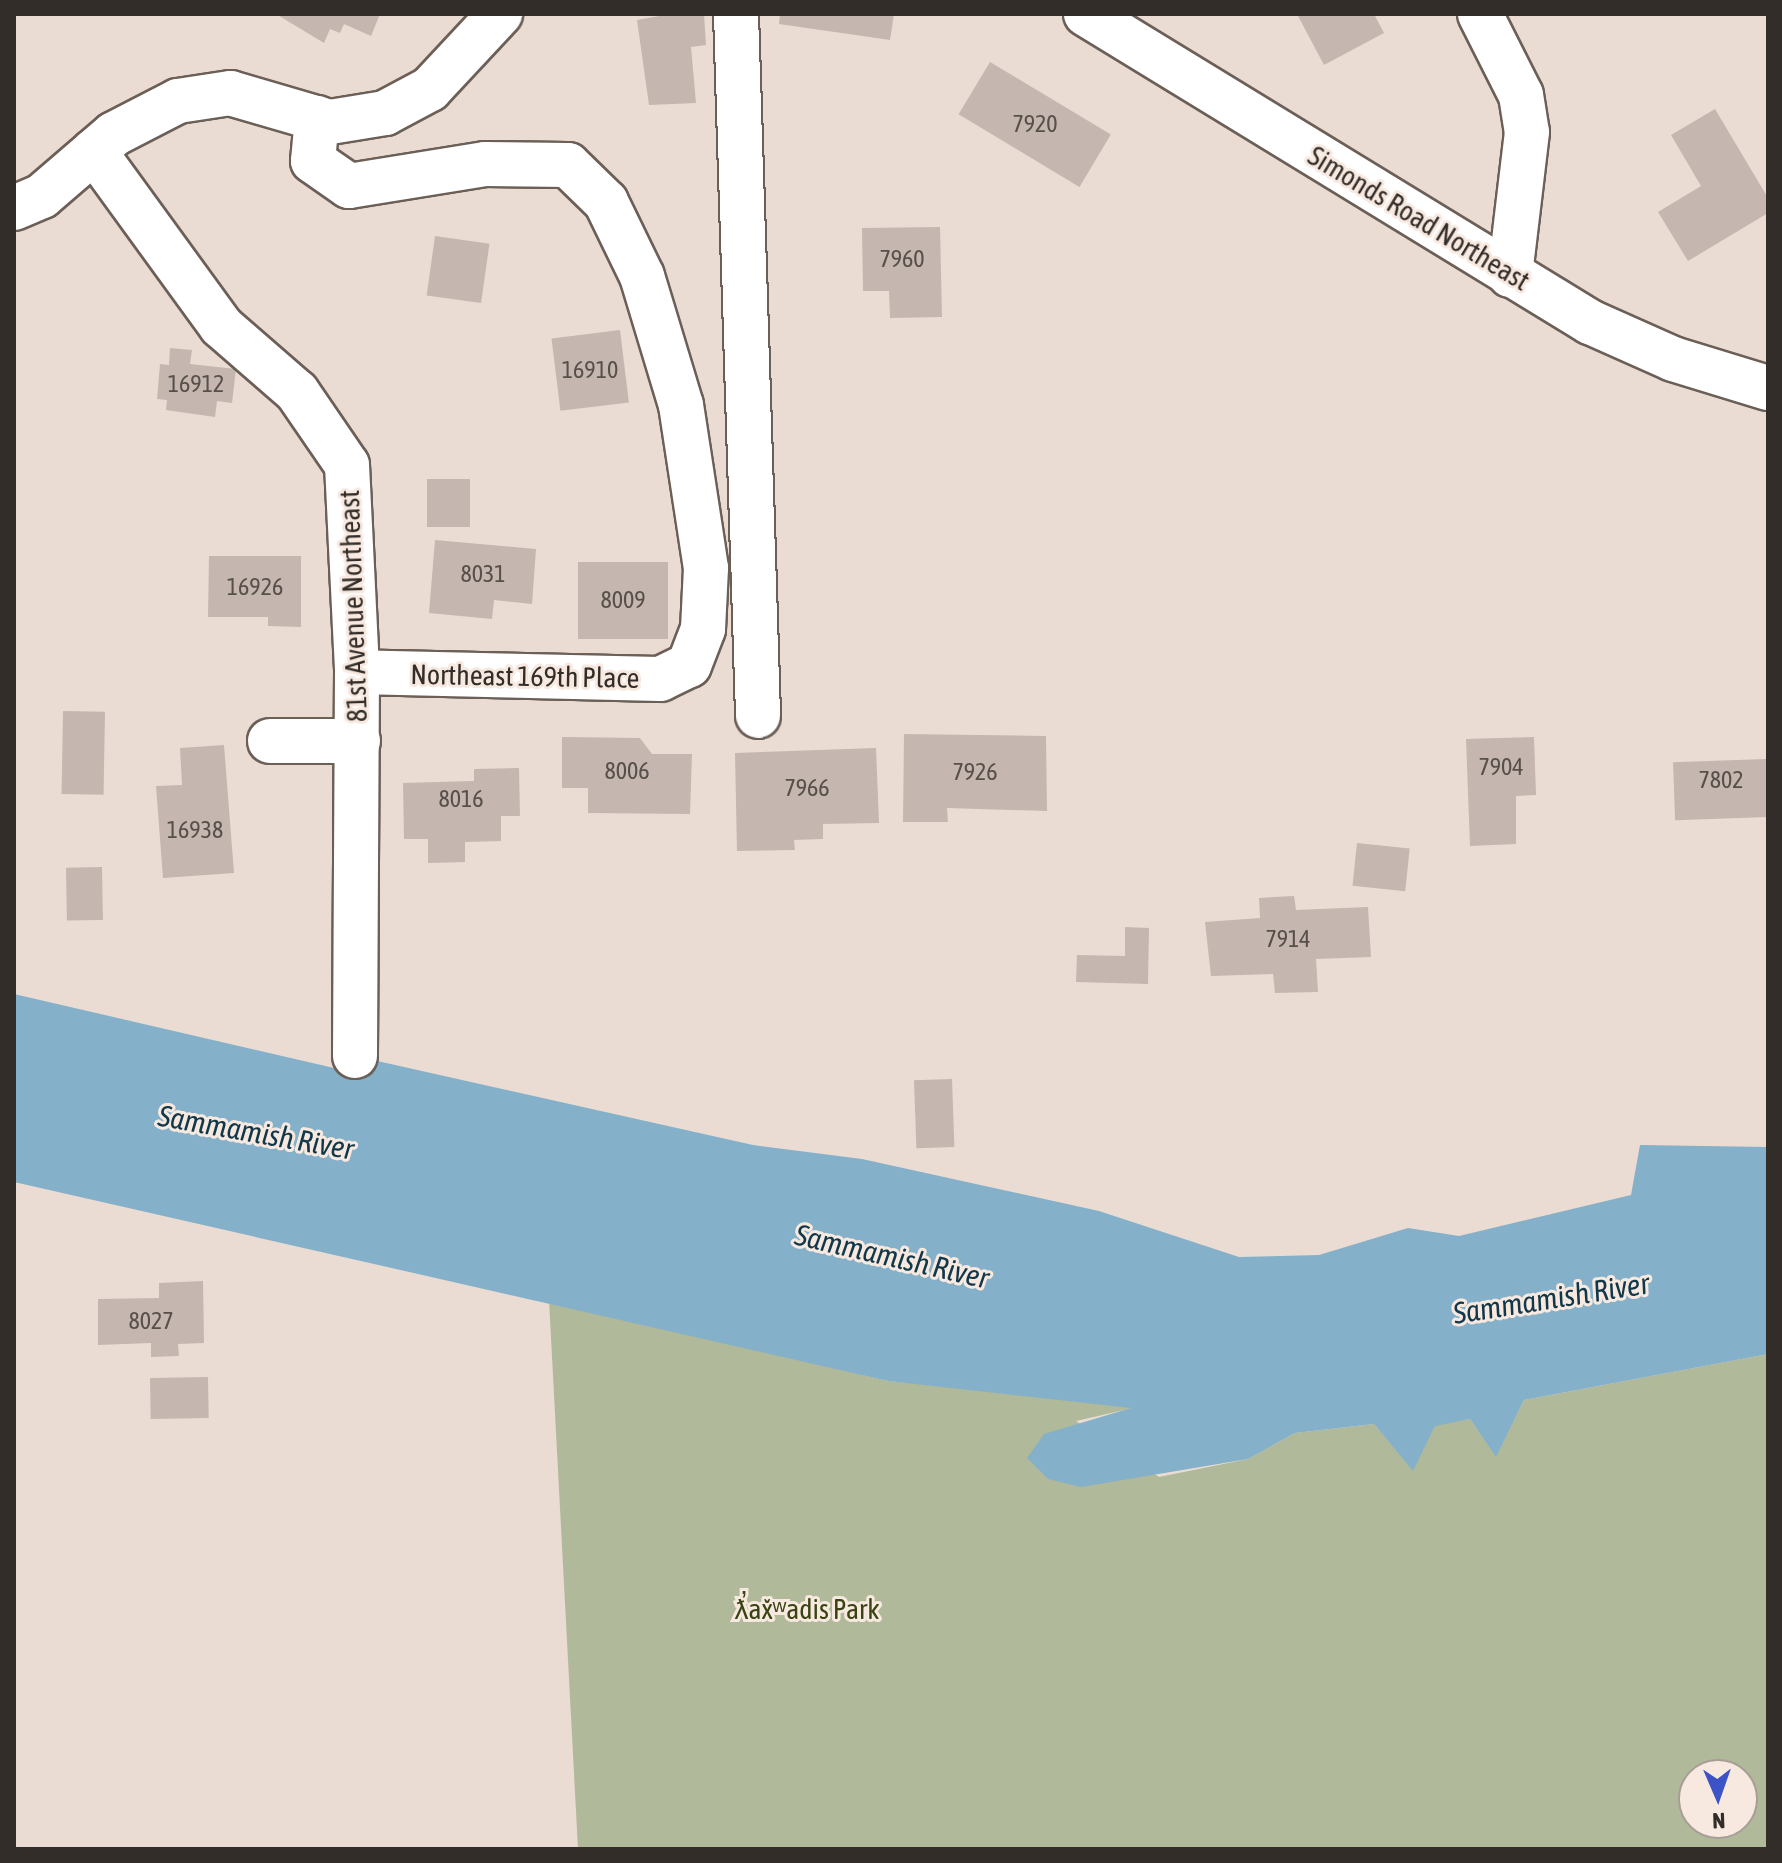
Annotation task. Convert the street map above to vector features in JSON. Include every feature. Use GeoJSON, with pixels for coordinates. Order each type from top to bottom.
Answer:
{"type":"FeatureCollection","features":[{"type":"Feature","properties":{"kind":"street"},"geometry":{"type":"LineString","coordinates":[[14,208],[42,196],[94,151],[178,101],[230,93],[317,118],[385,113],[430,89],[500,14]]}},
{"type":"Feature","properties":{"kind":"street"},"geometry":{"type":"LineString","coordinates":[[736,14],[758,716]]}},
{"type":"Feature","properties":{"kind":"street","name":"Simonds Road Northeast"},"geometry":{"type":"LineString","coordinates":[[1086,14],[1510,275],[1673,359],[1768,388]]}},
{"type":"Feature","properties":{"kind":"street"},"geometry":{"type":"LineString","coordinates":[[1480,14],[1521,95],[1527,132],[1510,275]]}},
{"type":"Feature","properties":{"kind":"street","name":"Northeast 169th Place"},"geometry":{"type":"LineString","coordinates":[[317,118],[313,161],[349,186],[485,164],[568,165],[606,202],[642,276],[681,405],[706,568],[703,629],[689,665],[660,679],[357,672]]}},
{"type":"Feature","properties":{"kind":"street","name":"81st Avenue Northeast"},"geometry":{"type":"LineString","coordinates":[[94,151],[221,326],[297,392],[347,465],[358,741],[355,1056]]}},
{"type":"Feature","properties":{"kind":"street"},"geometry":{"type":"LineString","coordinates":[[270,741],[358,741]]}},
{"type":"Feature","properties":{"kind":"green space","name":"ƛ̕ax̌ʷadis Park"},"geometry":{"type":"Polygon","coordinates":[[[549,1300],[888,1381],[1121,1402],[1133,1408],[1076,1421],[1159,1477],[1248,1459],[1295,1433],[1374,1424],[1413,1470],[1435,1425],[1470,1419],[1496,1456],[1524,1400],[1768,1354],[1768,1849],[578,1849],[549,1300]]]}},
{"type":"Feature","properties":{"kind":"water","name":"Sammamish River"},"geometry":{"type":"Polygon","coordinates":[[[14,994],[334,1068],[337,1056],[355,1056],[753,1145],[862,1159],[1099,1211],[1239,1257],[1319,1255],[1408,1228],[1459,1236],[1631,1195],[1640,1145],[1768,1147],[1768,1354],[1524,1400],[1496,1457],[1470,1419],[1435,1426],[1413,1471],[1374,1424],[1295,1433],[1248,1459],[1081,1487],[1048,1479],[1027,1458],[1044,1434],[1131,1408],[888,1381],[14,1182],[14,994]]]}},
{"type":"Feature","properties":{"kind":"building"},"geometry":{"type":"Polygon","coordinates":[[[276,14],[380,14],[371,36],[344,24],[340,33],[330,29],[324,43],[276,14]]]}},
{"type":"Feature","properties":{"kind":"building"},"geometry":{"type":"Polygon","coordinates":[[[671,14],[704,14],[706,45],[691,47],[696,103],[649,105],[637,20],[671,14]]]}},
{"type":"Feature","properties":{"kind":"building"},"geometry":{"type":"Polygon","coordinates":[[[780,14],[894,14],[890,40],[779,24],[780,14]]]}},
{"type":"Feature","properties":{"kind":"building"},"geometry":{"type":"Polygon","coordinates":[[[1297,14],[1374,14],[1384,33],[1324,65],[1297,14]]]}},
{"type":"Feature","properties":{"kind":"building"},"geometry":{"type":"Polygon","coordinates":[[[990,62],[1111,135],[1079,187],[959,114],[990,62]]]}},
{"type":"Feature","properties":{"kind":"building"},"geometry":{"type":"Polygon","coordinates":[[[1715,109],[1768,198],[1768,213],[1688,261],[1658,212],[1701,186],[1671,135],[1715,109]]]}},
{"type":"Feature","properties":{"kind":"building"},"geometry":{"type":"Polygon","coordinates":[[[940,227],[942,317],[890,318],[889,291],[863,291],[862,228],[940,227]]]}},
{"type":"Feature","properties":{"kind":"building"},"geometry":{"type":"Polygon","coordinates":[[[435,236],[489,244],[481,303],[427,295],[435,236]]]}},
{"type":"Feature","properties":{"kind":"building"},"geometry":{"type":"Polygon","coordinates":[[[620,330],[629,402],[560,411],[552,338],[620,330]]]}},
{"type":"Feature","properties":{"kind":"building"},"geometry":{"type":"Polygon","coordinates":[[[170,348],[192,350],[190,364],[236,369],[232,403],[217,401],[215,417],[166,410],[167,400],[157,399],[160,364],[169,365],[170,348]]]}},
{"type":"Feature","properties":{"kind":"building"},"geometry":{"type":"Polygon","coordinates":[[[427,479],[470,479],[470,527],[427,527],[427,479]]]}},
{"type":"Feature","properties":{"kind":"building"},"geometry":{"type":"Polygon","coordinates":[[[435,540],[536,549],[532,604],[494,600],[492,619],[429,613],[435,540]]]}},
{"type":"Feature","properties":{"kind":"building"},"geometry":{"type":"Polygon","coordinates":[[[209,556],[301,556],[301,627],[268,626],[268,617],[208,617],[209,556]]]}},
{"type":"Feature","properties":{"kind":"building"},"geometry":{"type":"Polygon","coordinates":[[[578,562],[668,562],[668,639],[578,639],[578,562]]]}},
{"type":"Feature","properties":{"kind":"building"},"geometry":{"type":"Polygon","coordinates":[[[63,711],[105,712],[104,795],[62,794],[63,711]]]}},
{"type":"Feature","properties":{"kind":"building"},"geometry":{"type":"Polygon","coordinates":[[[904,734],[1046,736],[1047,811],[947,808],[948,822],[903,822],[904,734]]]}},
{"type":"Feature","properties":{"kind":"building"},"geometry":{"type":"Polygon","coordinates":[[[562,737],[640,738],[652,754],[692,754],[690,814],[588,813],[588,788],[562,788],[562,737]]]}},
{"type":"Feature","properties":{"kind":"building"},"geometry":{"type":"Polygon","coordinates":[[[1534,737],[1536,795],[1516,796],[1516,844],[1470,846],[1466,739],[1534,737]]]}},
{"type":"Feature","properties":{"kind":"building"},"geometry":{"type":"Polygon","coordinates":[[[224,745],[234,873],[163,878],[156,786],[182,785],[180,748],[224,745]]]}},
{"type":"Feature","properties":{"kind":"building"},"geometry":{"type":"Polygon","coordinates":[[[876,748],[879,823],[823,824],[823,839],[794,840],[795,850],[737,851],[735,753],[876,748]]]}},
{"type":"Feature","properties":{"kind":"building"},"geometry":{"type":"Polygon","coordinates":[[[1766,759],[1768,817],[1675,820],[1673,762],[1766,759]]]}},
{"type":"Feature","properties":{"kind":"building"},"geometry":{"type":"Polygon","coordinates":[[[519,768],[520,816],[501,816],[501,841],[465,842],[465,862],[428,863],[428,839],[404,839],[403,783],[474,781],[474,769],[519,768]]]}},
{"type":"Feature","properties":{"kind":"building"},"geometry":{"type":"Polygon","coordinates":[[[1357,843],[1410,849],[1405,891],[1353,886],[1357,843]]]}},
{"type":"Feature","properties":{"kind":"building"},"geometry":{"type":"Polygon","coordinates":[[[102,867],[103,920],[67,921],[66,868],[102,867]]]}},
{"type":"Feature","properties":{"kind":"building"},"geometry":{"type":"Polygon","coordinates":[[[1294,896],[1296,910],[1368,907],[1371,957],[1316,959],[1318,992],[1275,993],[1273,974],[1211,976],[1205,922],[1260,918],[1259,898],[1294,896]]]}},
{"type":"Feature","properties":{"kind":"building"},"geometry":{"type":"Polygon","coordinates":[[[1125,927],[1149,928],[1148,984],[1076,982],[1077,955],[1125,956],[1125,927]]]}},
{"type":"Feature","properties":{"kind":"building"},"geometry":{"type":"Polygon","coordinates":[[[952,1079],[954,1147],[916,1148],[914,1080],[952,1079]]]}},
{"type":"Feature","properties":{"kind":"building"},"geometry":{"type":"Polygon","coordinates":[[[203,1281],[204,1343],[178,1344],[179,1356],[151,1357],[151,1343],[98,1345],[98,1299],[159,1298],[159,1283],[203,1281]]]}},
{"type":"Feature","properties":{"kind":"building"},"geometry":{"type":"Polygon","coordinates":[[[208,1377],[209,1418],[151,1419],[150,1378],[208,1377]]]}}]}
